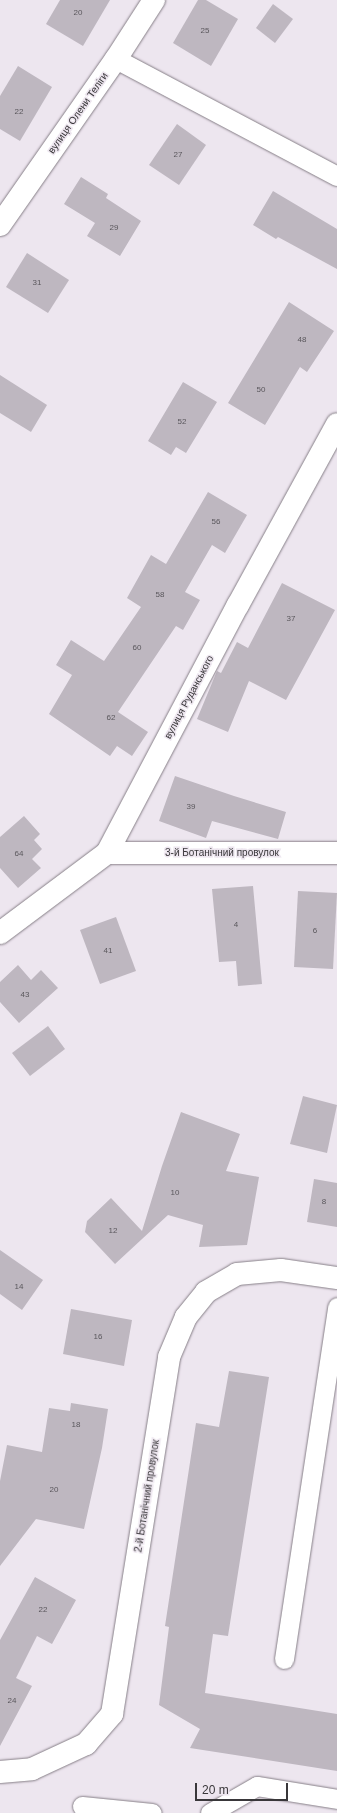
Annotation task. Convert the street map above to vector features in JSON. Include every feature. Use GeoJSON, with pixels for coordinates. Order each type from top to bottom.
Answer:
{"type":"FeatureCollection","features":[{"type":"Feature","properties":{"kind":"street","name":"вулиця Олени Теліги"},"geometry":{"type":"LineString","coordinates":[[0,225],[116,60],[154,0]]}},
{"type":"Feature","properties":{"kind":"street","name":"вулиця Руданського"},"geometry":{"type":"LineString","coordinates":[[0,934],[107,854],[238,605],[337,424]]}},
{"type":"Feature","properties":{"kind":"street","name":"3-й Ботанічний провулок"},"geometry":{"type":"LineString","coordinates":[[107,854],[337,853]]}},
{"type":"Feature","properties":{"kind":"street","name":"2-й Ботанічний провулок"},"geometry":{"type":"LineString","coordinates":[[0,1772],[32,1769],[86,1744],[112,1714],[169,1357],[186,1317],[206,1292],[237,1274],[281,1270],[337,1278]]}},
{"type":"Feature","properties":{"kind":"lane"},"geometry":{"type":"LineString","coordinates":[[116,60],[337,176]]}},
{"type":"Feature","properties":{"kind":"lane"},"geometry":{"type":"LineString","coordinates":[[284,1659],[337,1307]]}},
{"type":"Feature","properties":{"kind":"lane"},"geometry":{"type":"LineString","coordinates":[[210,1813],[257,1786],[337,1799]]}},
{"type":"Feature","properties":{"kind":"lane"},"geometry":{"type":"LineString","coordinates":[[82,1806],[152,1813]]}},
{"type":"Feature","properties":{"kind":"building"},"geometry":{"type":"Polygon","coordinates":[[[60,0],[110,0],[83,46],[46,24],[60,0]]]}},
{"type":"Feature","properties":{"kind":"building"},"geometry":{"type":"Polygon","coordinates":[[[198,0],[206,0],[238,19],[211,66],[173,43],[198,0]]]}},
{"type":"Feature","properties":{"kind":"building"},"geometry":{"type":"Polygon","coordinates":[[[273,4],[293,19],[275,43],[256,28],[273,4]]]}},
{"type":"Feature","properties":{"kind":"building"},"geometry":{"type":"Polygon","coordinates":[[[18,66],[52,87],[20,141],[0,129],[0,96],[18,66]]]}},
{"type":"Feature","properties":{"kind":"building"},"geometry":{"type":"Polygon","coordinates":[[[177,124],[206,145],[179,185],[149,165],[177,124]]]}},
{"type":"Feature","properties":{"kind":"building"},"geometry":{"type":"Polygon","coordinates":[[[81,177],[108,194],[106,198],[141,221],[120,256],[87,236],[95,223],[64,204],[81,177]]]}},
{"type":"Feature","properties":{"kind":"building"},"geometry":{"type":"Polygon","coordinates":[[[273,191],[337,229],[337,269],[278,237],[276,239],[253,225],[273,191]]]}},
{"type":"Feature","properties":{"kind":"building"},"geometry":{"type":"Polygon","coordinates":[[[27,253],[69,280],[48,313],[6,287],[27,253]]]}},
{"type":"Feature","properties":{"kind":"building"},"geometry":{"type":"Polygon","coordinates":[[[289,302],[334,331],[307,372],[300,367],[265,425],[228,403],[289,302]]]}},
{"type":"Feature","properties":{"kind":"building"},"geometry":{"type":"Polygon","coordinates":[[[0,375],[47,405],[31,432],[0,413],[0,375]]]}},
{"type":"Feature","properties":{"kind":"building"},"geometry":{"type":"Polygon","coordinates":[[[183,382],[217,402],[186,453],[176,447],[171,455],[148,441],[183,382]]]}},
{"type":"Feature","properties":{"kind":"building"},"geometry":{"type":"Polygon","coordinates":[[[208,492],[247,515],[225,553],[212,545],[185,592],[200,600],[183,630],[176,626],[118,712],[148,732],[132,756],[117,746],[110,756],[49,714],[72,675],[56,665],[71,640],[104,661],[141,607],[127,598],[151,555],[166,564],[208,492]]]}},
{"type":"Feature","properties":{"kind":"building"},"geometry":{"type":"Polygon","coordinates":[[[282,583],[335,610],[286,700],[249,681],[228,732],[197,719],[217,671],[221,673],[237,642],[248,648],[282,583]]]}},
{"type":"Feature","properties":{"kind":"building"},"geometry":{"type":"Polygon","coordinates":[[[175,776],[286,812],[278,839],[212,821],[206,838],[159,821],[175,776]]]}},
{"type":"Feature","properties":{"kind":"building"},"geometry":{"type":"Polygon","coordinates":[[[24,816],[40,834],[34,840],[42,849],[32,859],[41,868],[18,888],[0,868],[0,837],[24,816]]]}},
{"type":"Feature","properties":{"kind":"building"},"geometry":{"type":"Polygon","coordinates":[[[253,886],[262,984],[238,986],[236,961],[219,962],[212,889],[253,886]]]}},
{"type":"Feature","properties":{"kind":"building"},"geometry":{"type":"Polygon","coordinates":[[[298,891],[337,893],[333,969],[294,967],[298,891]]]}},
{"type":"Feature","properties":{"kind":"building"},"geometry":{"type":"Polygon","coordinates":[[[116,917],[136,971],[100,984],[80,930],[116,917]]]}},
{"type":"Feature","properties":{"kind":"building"},"geometry":{"type":"Polygon","coordinates":[[[18,965],[31,980],[41,970],[58,988],[19,1023],[0,1002],[0,982],[18,965]]]}},
{"type":"Feature","properties":{"kind":"building"},"geometry":{"type":"Polygon","coordinates":[[[48,1026],[65,1049],[30,1076],[12,1053],[48,1026]]]}},
{"type":"Feature","properties":{"kind":"building"},"geometry":{"type":"Polygon","coordinates":[[[303,1096],[337,1105],[327,1153],[290,1144],[303,1096]]]}},
{"type":"Feature","properties":{"kind":"building"},"geometry":{"type":"Polygon","coordinates":[[[181,1112],[240,1134],[226,1171],[259,1177],[247,1245],[199,1247],[203,1225],[168,1215],[115,1264],[85,1232],[87,1221],[111,1198],[142,1231],[162,1166],[181,1112]]]}},
{"type":"Feature","properties":{"kind":"building"},"geometry":{"type":"Polygon","coordinates":[[[314,1179],[337,1183],[337,1227],[307,1222],[314,1179]]]}},
{"type":"Feature","properties":{"kind":"building"},"geometry":{"type":"Polygon","coordinates":[[[0,1250],[43,1280],[22,1310],[0,1294],[0,1250]]]}},
{"type":"Feature","properties":{"kind":"building"},"geometry":{"type":"Polygon","coordinates":[[[71,1309],[132,1320],[124,1366],[63,1354],[71,1309]]]}},
{"type":"Feature","properties":{"kind":"building"},"geometry":{"type":"Polygon","coordinates":[[[229,1371],[269,1377],[228,1636],[213,1634],[205,1693],[337,1714],[337,1771],[190,1748],[200,1729],[159,1705],[169,1627],[165,1626],[196,1423],[219,1427],[229,1371]]]}},
{"type":"Feature","properties":{"kind":"building"},"geometry":{"type":"Polygon","coordinates":[[[71,1403],[108,1409],[102,1448],[84,1529],[36,1519],[0,1566],[0,1481],[7,1445],[42,1452],[49,1408],[70,1411],[71,1403]]]}},
{"type":"Feature","properties":{"kind":"building"},"geometry":{"type":"Polygon","coordinates":[[[35,1577],[76,1600],[52,1644],[37,1636],[16,1678],[32,1686],[0,1746],[0,1640],[35,1577]]]}}]}
